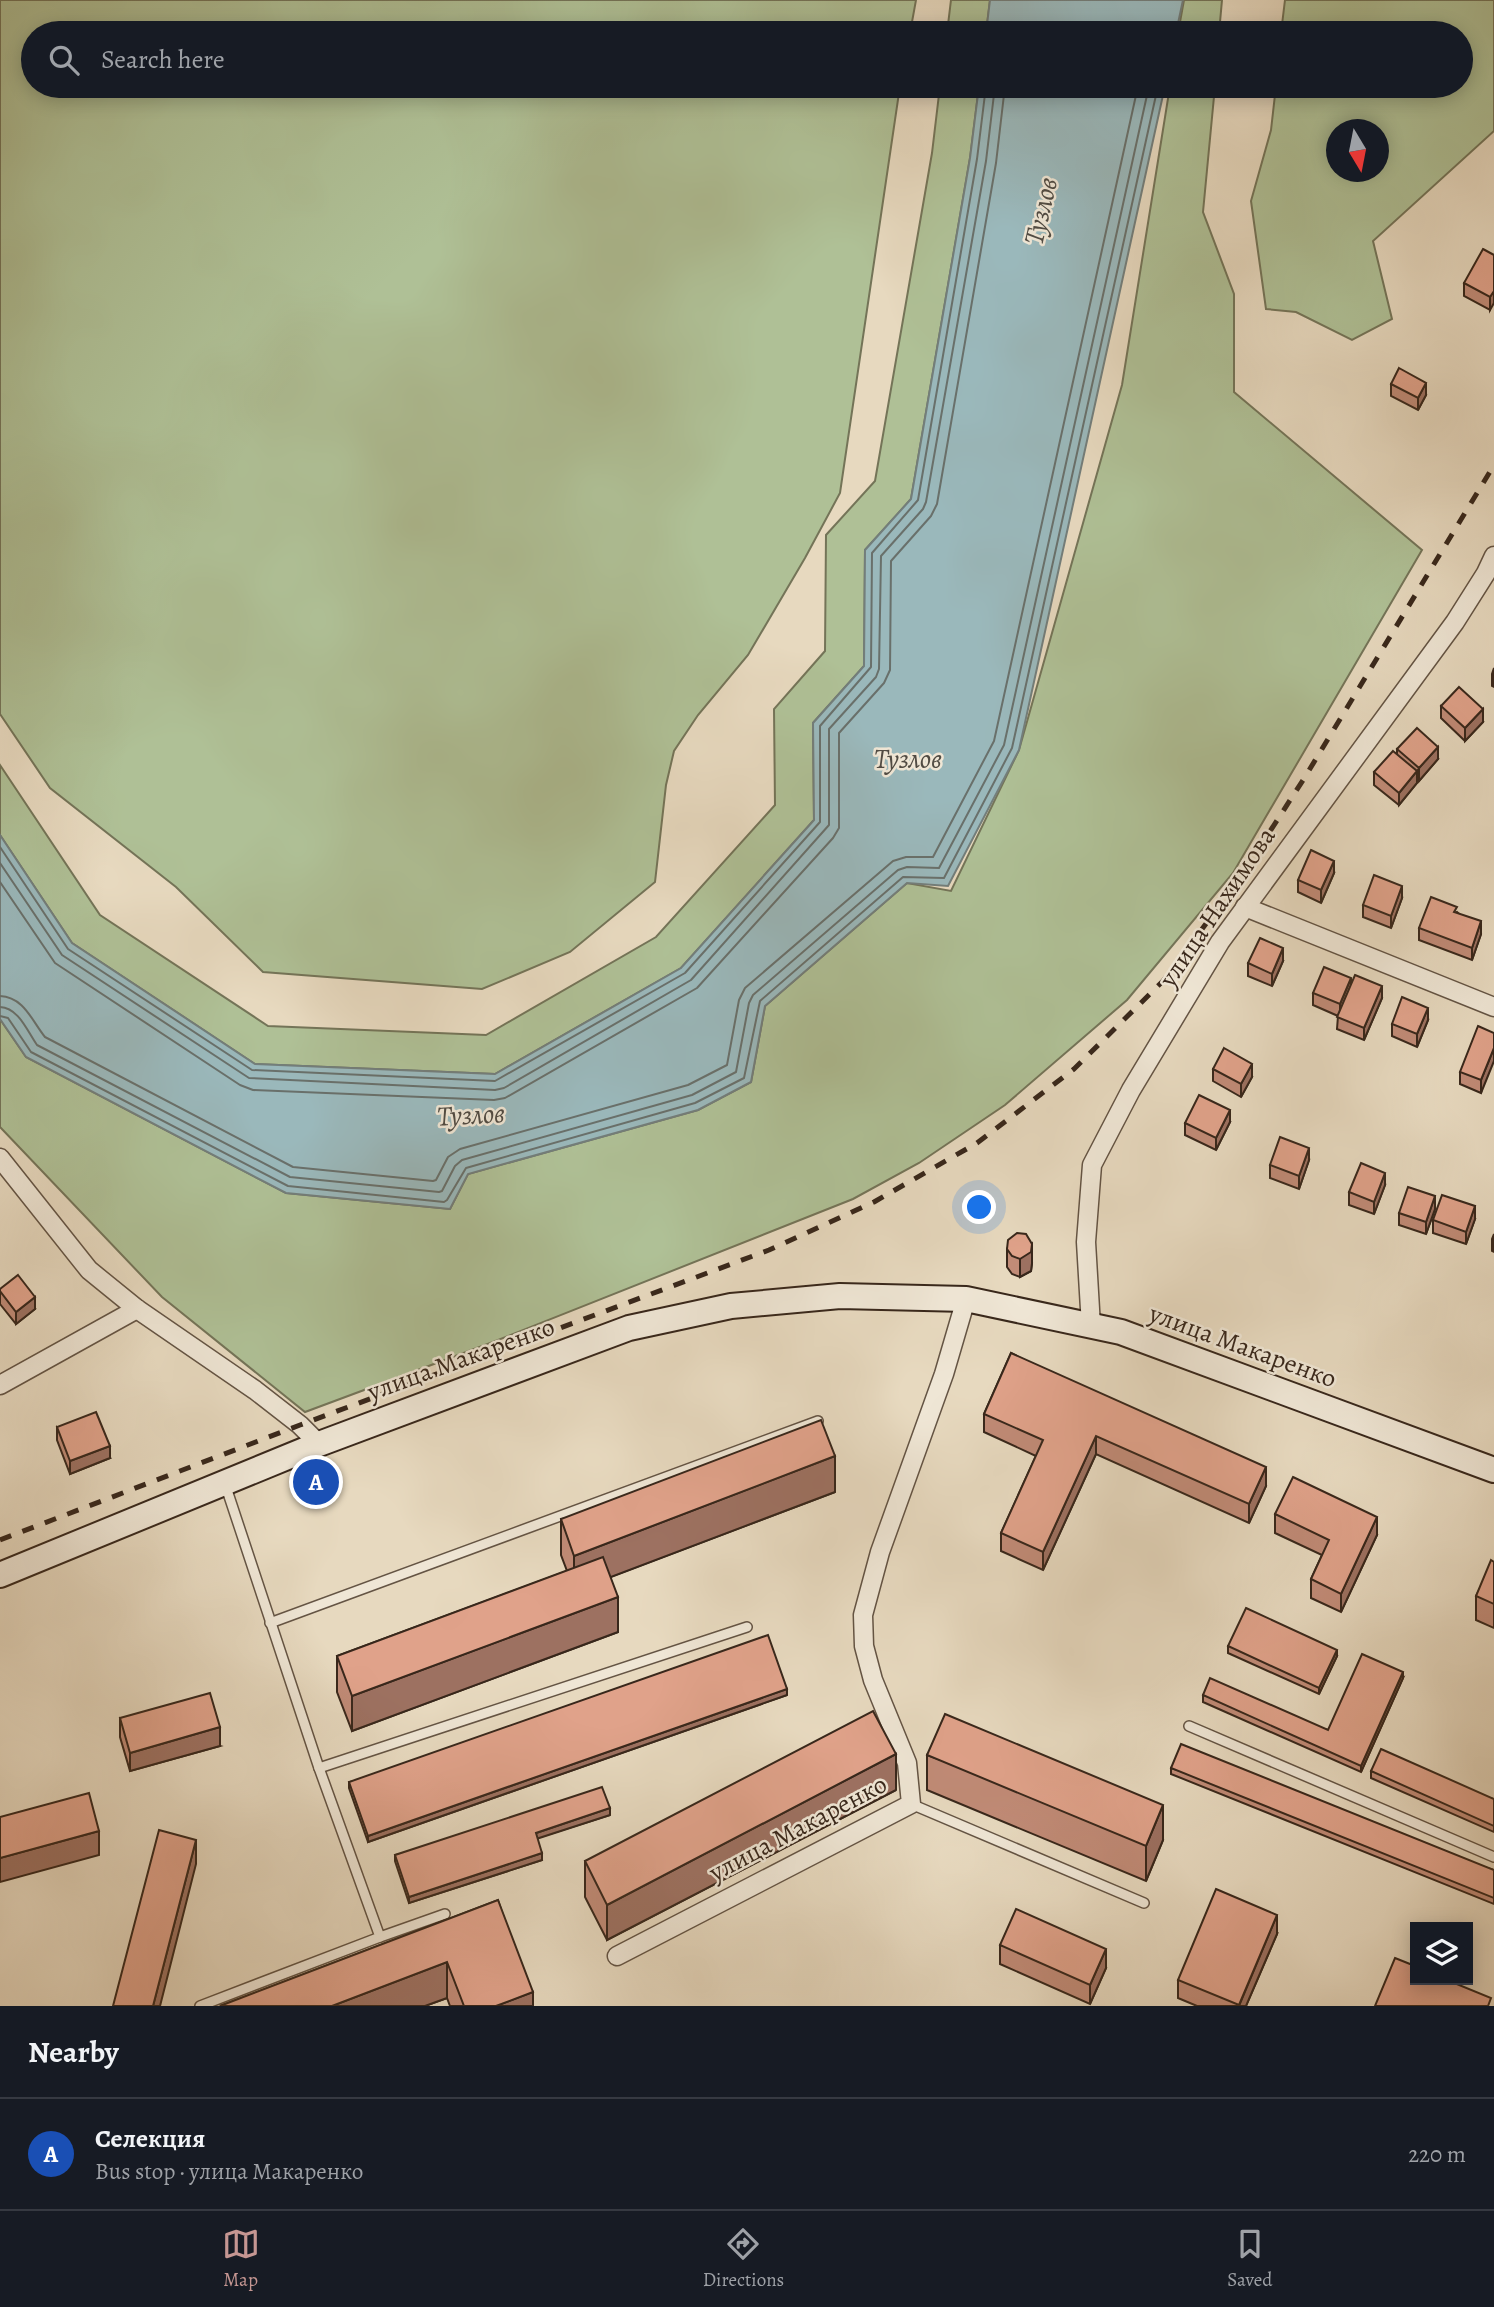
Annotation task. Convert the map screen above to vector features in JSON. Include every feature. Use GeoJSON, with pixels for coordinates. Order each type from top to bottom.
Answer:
{"type":"FeatureCollection","features":[{"type":"Feature","properties":{"kind":"main road","name":"улица Макаренко"},"geometry":{"type":"LineString","coordinates":[[0,1575],[319,1444],[629,1328],[731,1306],[841,1296],[966,1299],[1121,1332],[1494,1471]]}},
{"type":"Feature","properties":{"kind":"street","name":"улица Нахимова"},"geometry":{"type":"LineString","coordinates":[[1091,1326],[1086,1242],[1092,1165],[1131,1090],[1220,942],[1454,622],[1494,556]]}},
{"type":"Feature","properties":{"kind":"street"},"geometry":{"type":"LineString","coordinates":[[1245,907],[1494,1007]]}},
{"type":"Feature","properties":{"kind":"street"},"geometry":{"type":"LineString","coordinates":[[0,1158],[89,1270],[136,1309],[255,1390],[300,1425],[319,1444]]}},
{"type":"Feature","properties":{"kind":"street","name":"улица Макаренко"},"geometry":{"type":"LineString","coordinates":[[617,1956],[911,1804],[907,1763],[873,1680],[864,1647],[863,1615],[880,1552],[944,1374],[966,1299]]}},
{"type":"Feature","properties":{"kind":"street"},"geometry":{"type":"LineString","coordinates":[[0,1385],[136,1309]]}},
{"type":"Feature","properties":{"kind":"lane"},"geometry":{"type":"LineString","coordinates":[[270,1623],[818,1421]]}},
{"type":"Feature","properties":{"kind":"lane"},"geometry":{"type":"LineString","coordinates":[[224,1483],[319,1769],[380,1937]]}},
{"type":"Feature","properties":{"kind":"lane"},"geometry":{"type":"LineString","coordinates":[[319,1769],[747,1627]]}},
{"type":"Feature","properties":{"kind":"lane"},"geometry":{"type":"LineString","coordinates":[[1189,1726],[1494,1857]]}},
{"type":"Feature","properties":{"kind":"lane"},"geometry":{"type":"LineString","coordinates":[[911,1804],[1144,1903]]}},
{"type":"Feature","properties":{"kind":"lane"},"geometry":{"type":"LineString","coordinates":[[200,2006],[445,1914]]}},
{"type":"Feature","properties":{"kind":"green space"},"geometry":{"type":"Polygon","coordinates":[[[0,0],[916,0],[912,21],[21,21],[21,98],[898,98],[840,493],[748,655],[698,715],[674,751],[666,785],[655,882],[570,952],[482,989],[263,972],[176,887],[50,788],[0,714],[0,0]]]}},
{"type":"Feature","properties":{"kind":"green space"},"geometry":{"type":"Polygon","coordinates":[[[951,0],[990,0],[987,21],[948,21],[951,0]]]}},
{"type":"Feature","properties":{"kind":"green space"},"geometry":{"type":"Polygon","coordinates":[[[1184,0],[1222,0],[1220,21],[1180,21],[1184,0]]]}},
{"type":"Feature","properties":{"kind":"green space"},"geometry":{"type":"Polygon","coordinates":[[[1285,0],[1494,0],[1494,131],[1373,241],[1392,319],[1352,340],[1296,312],[1266,309],[1251,201],[1271,130],[1275,98],[1473,98],[1473,21],[1282,21],[1285,0]]]}},
{"type":"Feature","properties":{"kind":"green space"},"geometry":{"type":"Polygon","coordinates":[[[939,98],[978,98],[970,158],[911,499],[865,550],[864,666],[813,723],[814,820],[681,968],[495,1074],[255,1064],[72,943],[0,835],[0,765],[100,915],[268,1026],[486,1035],[656,937],[775,805],[774,709],[825,651],[826,535],[875,481],[932,153],[939,98]]]}},
{"type":"Feature","properties":{"kind":"green space"},"geometry":{"type":"Polygon","coordinates":[[[1168,98],[1214,98],[1203,212],[1234,294],[1234,392],[1422,550],[1233,873],[1127,1000],[1005,1105],[919,1163],[853,1199],[493,1342],[305,1412],[162,1297],[0,1127],[0,1019],[26,1057],[286,1193],[450,1209],[468,1174],[698,1110],[751,1082],[765,1006],[907,883],[951,891],[1019,750],[1122,385],[1168,98]]]}},
{"type":"Feature","properties":{"kind":"water"},"geometry":{"type":"Polygon","coordinates":[[[990,0],[1183,0],[1179,21],[987,21],[990,0]]]}},
{"type":"Feature","properties":{"kind":"water","name":"Тузлов"},"geometry":{"type":"Polygon","coordinates":[[[978,98],[1162,98],[1019,750],[948,886],[907,883],[765,1006],[751,1082],[698,1110],[468,1174],[450,1209],[286,1193],[26,1057],[0,1019],[0,835],[72,943],[255,1064],[495,1074],[681,968],[814,820],[813,723],[864,666],[865,550],[911,499],[970,158],[978,98]]]}},
{"type":"Feature","properties":{"kind":"building"},"geometry":{"type":"Polygon","coordinates":[[[1483,249],[1494,255],[1494,291],[1490,297],[1464,283],[1483,249]]]}},
{"type":"Feature","properties":{"kind":"building"},"geometry":{"type":"Polygon","coordinates":[[[1399,368],[1426,383],[1418,398],[1391,384],[1399,368]]]}},
{"type":"Feature","properties":{"kind":"building"},"geometry":{"type":"Polygon","coordinates":[[[1459,687],[1483,709],[1465,728],[1441,706],[1459,687]]]}},
{"type":"Feature","properties":{"kind":"building"},"geometry":{"type":"Polygon","coordinates":[[[1417,728],[1438,747],[1419,768],[1397,749],[1417,728]]]}},
{"type":"Feature","properties":{"kind":"building"},"geometry":{"type":"Polygon","coordinates":[[[1393,751],[1417,771],[1399,793],[1374,772],[1393,751]]]}},
{"type":"Feature","properties":{"kind":"building"},"geometry":{"type":"Polygon","coordinates":[[[1311,850],[1334,861],[1321,890],[1298,880],[1311,850]]]}},
{"type":"Feature","properties":{"kind":"building"},"geometry":{"type":"Polygon","coordinates":[[[1374,875],[1402,886],[1391,916],[1363,905],[1374,875]]]}},
{"type":"Feature","properties":{"kind":"building"},"geometry":{"type":"Polygon","coordinates":[[[1431,897],[1457,907],[1454,912],[1481,921],[1472,948],[1419,928],[1431,897]]]}},
{"type":"Feature","properties":{"kind":"building"},"geometry":{"type":"Polygon","coordinates":[[[1260,938],[1283,948],[1272,974],[1248,963],[1260,938]]]}},
{"type":"Feature","properties":{"kind":"building"},"geometry":{"type":"Polygon","coordinates":[[[1324,967],[1351,978],[1340,1004],[1313,993],[1324,967]]]}},
{"type":"Feature","properties":{"kind":"building"},"geometry":{"type":"Polygon","coordinates":[[[1355,975],[1382,986],[1364,1028],[1337,1017],[1355,975]]]}},
{"type":"Feature","properties":{"kind":"building"},"geometry":{"type":"Polygon","coordinates":[[[1402,997],[1428,1008],[1417,1034],[1392,1024],[1402,997]]]}},
{"type":"Feature","properties":{"kind":"building"},"geometry":{"type":"Polygon","coordinates":[[[1478,1026],[1494,1033],[1494,1048],[1481,1080],[1460,1072],[1478,1026]]]}},
{"type":"Feature","properties":{"kind":"building"},"geometry":{"type":"Polygon","coordinates":[[[1224,1048],[1252,1064],[1241,1084],[1213,1069],[1224,1048]]]}},
{"type":"Feature","properties":{"kind":"building"},"geometry":{"type":"Polygon","coordinates":[[[1199,1095],[1230,1110],[1216,1138],[1185,1123],[1199,1095]]]}},
{"type":"Feature","properties":{"kind":"building"},"geometry":{"type":"Polygon","coordinates":[[[1280,1137],[1309,1148],[1299,1176],[1270,1165],[1280,1137]]]}},
{"type":"Feature","properties":{"kind":"building"},"geometry":{"type":"Polygon","coordinates":[[[1361,1163],[1385,1173],[1374,1202],[1349,1192],[1361,1163]]]}},
{"type":"Feature","properties":{"kind":"building"},"geometry":{"type":"Polygon","coordinates":[[[1408,1187],[1435,1196],[1426,1222],[1399,1213],[1408,1187]]]}},
{"type":"Feature","properties":{"kind":"building"},"geometry":{"type":"Polygon","coordinates":[[[1442,1195],[1475,1206],[1466,1232],[1433,1220],[1442,1195]]]}},
{"type":"Feature","properties":{"kind":"building"},"geometry":{"type":"Polygon","coordinates":[[[1017,1233],[1026,1234],[1032,1244],[1031,1252],[1020,1259],[1012,1256],[1007,1249],[1008,1240],[1017,1233]]]}},
{"type":"Feature","properties":{"kind":"building"},"geometry":{"type":"Polygon","coordinates":[[[18,1275],[35,1297],[16,1312],[0,1289],[18,1275]]]}},
{"type":"Feature","properties":{"kind":"building"},"geometry":{"type":"Polygon","coordinates":[[[1011,1353],[1266,1467],[1249,1504],[1096,1436],[1043,1552],[1001,1533],[1043,1440],[984,1414],[1011,1353]]]}},
{"type":"Feature","properties":{"kind":"building"},"geometry":{"type":"Polygon","coordinates":[[[96,1412],[110,1446],[70,1461],[57,1427],[96,1412]]]}},
{"type":"Feature","properties":{"kind":"building"},"geometry":{"type":"Polygon","coordinates":[[[821,1420],[835,1456],[574,1556],[561,1519],[821,1420]]]}},
{"type":"Feature","properties":{"kind":"building"},"geometry":{"type":"Polygon","coordinates":[[[1293,1477],[1377,1517],[1341,1594],[1311,1579],[1329,1540],[1275,1514],[1293,1477]]]}},
{"type":"Feature","properties":{"kind":"building"},"geometry":{"type":"Polygon","coordinates":[[[603,1557],[618,1597],[352,1696],[337,1656],[603,1557]]]}},
{"type":"Feature","properties":{"kind":"building"},"geometry":{"type":"Polygon","coordinates":[[[1491,1560],[1494,1562],[1494,1604],[1476,1596],[1491,1560]]]}},
{"type":"Feature","properties":{"kind":"building"},"geometry":{"type":"Polygon","coordinates":[[[1246,1608],[1337,1650],[1319,1688],[1228,1646],[1246,1608]]]}},
{"type":"Feature","properties":{"kind":"building"},"geometry":{"type":"Polygon","coordinates":[[[768,1635],[787,1689],[368,1836],[349,1782],[768,1635]]]}},
{"type":"Feature","properties":{"kind":"building"},"geometry":{"type":"Polygon","coordinates":[[[1362,1654],[1403,1672],[1361,1766],[1203,1695],[1210,1678],[1328,1730],[1362,1654]]]}},
{"type":"Feature","properties":{"kind":"building"},"geometry":{"type":"Polygon","coordinates":[[[210,1693],[220,1727],[130,1753],[120,1718],[210,1693]]]}},
{"type":"Feature","properties":{"kind":"building"},"geometry":{"type":"Polygon","coordinates":[[[873,1711],[896,1754],[607,1905],[585,1861],[873,1711]]]}},
{"type":"Feature","properties":{"kind":"building"},"geometry":{"type":"Polygon","coordinates":[[[945,1714],[1163,1805],[1146,1846],[927,1755],[945,1714]]]}},
{"type":"Feature","properties":{"kind":"building"},"geometry":{"type":"Polygon","coordinates":[[[1181,1744],[1494,1870],[1494,1898],[1171,1768],[1181,1744]]]}},
{"type":"Feature","properties":{"kind":"building"},"geometry":{"type":"Polygon","coordinates":[[[1381,1749],[1494,1799],[1494,1826],[1371,1771],[1381,1749]]]}},
{"type":"Feature","properties":{"kind":"building"},"geometry":{"type":"Polygon","coordinates":[[[602,1787],[610,1808],[536,1833],[542,1853],[409,1897],[395,1855],[602,1787]]]}},
{"type":"Feature","properties":{"kind":"building"},"geometry":{"type":"Polygon","coordinates":[[[89,1793],[99,1831],[0,1858],[0,1817],[89,1793]]]}},
{"type":"Feature","properties":{"kind":"building"},"geometry":{"type":"Polygon","coordinates":[[[159,1830],[196,1840],[153,2006],[113,2006],[159,1830]]]}},
{"type":"Feature","properties":{"kind":"building"},"geometry":{"type":"Polygon","coordinates":[[[1216,1889],[1277,1915],[1239,2005],[1178,1980],[1216,1889]]]}},
{"type":"Feature","properties":{"kind":"building"},"geometry":{"type":"Polygon","coordinates":[[[498,1900],[533,1992],[496,2006],[464,2006],[447,1962],[332,2006],[220,2006],[498,1900]]]}},
{"type":"Feature","properties":{"kind":"building"},"geometry":{"type":"Polygon","coordinates":[[[1016,1909],[1106,1949],[1090,1985],[1000,1945],[1016,1909]]]}},
{"type":"Feature","properties":{"kind":"building"},"geometry":{"type":"Polygon","coordinates":[[[1395,1958],[1410,1964],[1410,1985],[1459,1985],[1491,1998],[1488,2006],[1375,2006],[1395,1958]]]}},
{"type":"Feature","properties":{"kind":"railway"},"geometry":{"type":"LineString","coordinates":[[0,1540],[769,1250],[874,1202],[977,1143],[1074,1069],[1163,981],[1238,881],[1305,777],[1494,465]]}},
{"type":"Feature","properties":{"kind":"place","name":"Селекция"},"geometry":{"type":"Point","coordinates":[316,1482]}}]}
